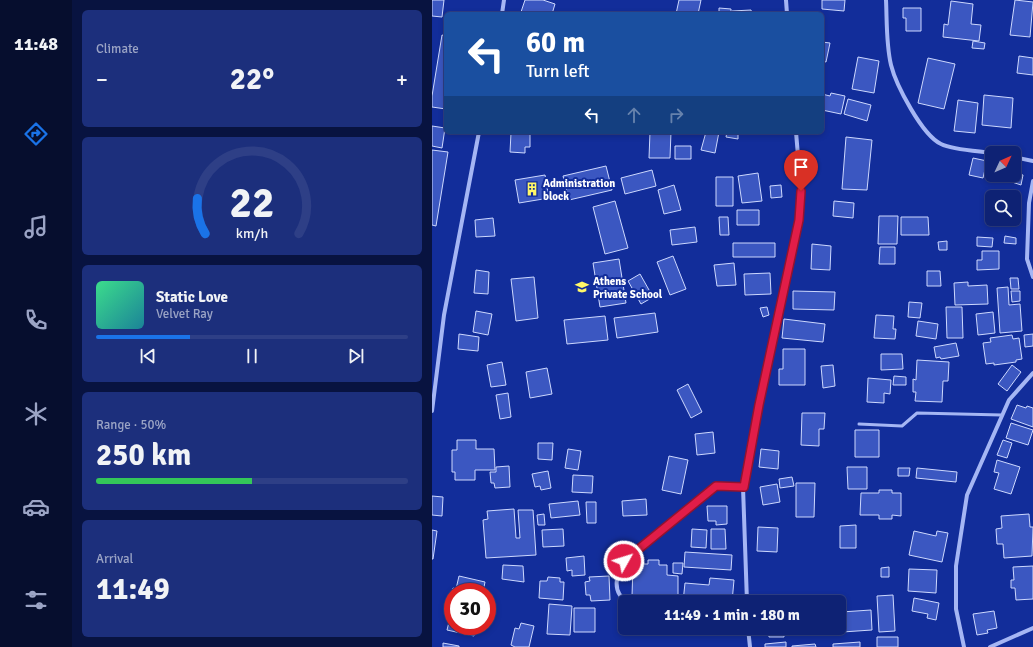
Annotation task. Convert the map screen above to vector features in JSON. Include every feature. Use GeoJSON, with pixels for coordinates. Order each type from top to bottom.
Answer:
{"type":"FeatureCollection","features":[{"type":"Feature","properties":{"kind":"street"},"geometry":{"type":"LineString","coordinates":[[502,12],[504,0]]}},
{"type":"Feature","properties":{"kind":"street"},"geometry":{"type":"LineString","coordinates":[[786,0],[787,12]]}},
{"type":"Feature","properties":{"kind":"street"},"geometry":{"type":"LineString","coordinates":[[886,0],[890,62],[893,74],[922,128],[931,138],[942,145],[985,152]]}},
{"type":"Feature","properties":{"kind":"street"},"geometry":{"type":"LineString","coordinates":[[432,411],[444,315],[479,134]]}},
{"type":"Feature","properties":{"kind":"street"},"geometry":{"type":"LineString","coordinates":[[747,595],[744,487],[759,405],[799,220],[801,191],[796,134]]}},
{"type":"Feature","properties":{"kind":"street"},"geometry":{"type":"LineString","coordinates":[[1021,158],[1033,161]]}},
{"type":"Feature","properties":{"kind":"street"},"geometry":{"type":"LineString","coordinates":[[1033,181],[1029,203],[1027,258],[1033,277]]}},
{"type":"Feature","properties":{"kind":"street"},"geometry":{"type":"LineString","coordinates":[[964,647],[956,609],[956,566],[967,495],[1009,400],[1033,372]]}},
{"type":"Feature","properties":{"kind":"street"},"geometry":{"type":"LineString","coordinates":[[620,595],[617,588],[616,574],[624,561],[716,486],[744,487]]}},
{"type":"Feature","properties":{"kind":"street"},"geometry":{"type":"LineString","coordinates":[[990,647],[1033,628]]}},
{"type":"Feature","properties":{"kind":"street"},"geometry":{"type":"LineString","coordinates":[[749,635],[750,647]]}},
{"type":"Feature","properties":{"kind":"lane"},"geometry":{"type":"LineString","coordinates":[[859,424],[902,426],[917,413],[1002,415]]}},
{"type":"Feature","properties":{"kind":"building"},"geometry":{"type":"Polygon","coordinates":[[[432,0],[444,0],[442,17],[432,16],[432,0]]]}},
{"type":"Feature","properties":{"kind":"building"},"geometry":{"type":"Polygon","coordinates":[[[525,0],[543,0],[555,4],[553,12],[521,12],[525,0]]]}},
{"type":"Feature","properties":{"kind":"building"},"geometry":{"type":"Polygon","coordinates":[[[679,0],[701,0],[698,12],[676,12],[679,0]]]}},
{"type":"Feature","properties":{"kind":"building"},"geometry":{"type":"Polygon","coordinates":[[[822,0],[845,0],[844,11],[822,9],[822,0]]]}},
{"type":"Feature","properties":{"kind":"building"},"geometry":{"type":"Polygon","coordinates":[[[1015,0],[1033,2],[1030,37],[1010,35],[1015,0]]]}},
{"type":"Feature","properties":{"kind":"building"},"geometry":{"type":"Polygon","coordinates":[[[951,1],[973,4],[971,24],[981,25],[979,41],[943,37],[944,24],[948,25],[951,1]]]}},
{"type":"Feature","properties":{"kind":"building"},"geometry":{"type":"Polygon","coordinates":[[[719,8],[731,9],[731,12],[719,12],[719,8]]]}},
{"type":"Feature","properties":{"kind":"building"},"geometry":{"type":"Polygon","coordinates":[[[903,8],[921,8],[921,31],[906,31],[906,18],[903,18],[903,8]]]}},
{"type":"Feature","properties":{"kind":"building"},"geometry":{"type":"Polygon","coordinates":[[[751,10],[752,12],[732,12],[751,10]]]}},
{"type":"Feature","properties":{"kind":"building"},"geometry":{"type":"Polygon","coordinates":[[[442,35],[444,36],[444,109],[432,107],[432,96],[442,35]]]}},
{"type":"Feature","properties":{"kind":"building"},"geometry":{"type":"Polygon","coordinates":[[[973,41],[985,43],[984,49],[972,48],[973,41]]]}},
{"type":"Feature","properties":{"kind":"building"},"geometry":{"type":"Polygon","coordinates":[[[824,42],[830,43],[826,62],[824,62],[824,42]]]}},
{"type":"Feature","properties":{"kind":"building"},"geometry":{"type":"Polygon","coordinates":[[[1019,56],[1033,58],[1033,75],[1017,73],[1019,56]]]}},
{"type":"Feature","properties":{"kind":"building"},"geometry":{"type":"Polygon","coordinates":[[[858,57],[879,61],[874,93],[852,89],[858,57]]]}},
{"type":"Feature","properties":{"kind":"building"},"geometry":{"type":"Polygon","coordinates":[[[928,58],[955,64],[944,109],[918,103],[928,58]]]}},
{"type":"Feature","properties":{"kind":"building"},"geometry":{"type":"Polygon","coordinates":[[[831,93],[845,96],[841,114],[824,110],[824,94],[830,96],[831,93]]]}},
{"type":"Feature","properties":{"kind":"building"},"geometry":{"type":"Polygon","coordinates":[[[984,95],[1013,98],[1011,128],[982,125],[984,95]]]}},
{"type":"Feature","properties":{"kind":"building"},"geometry":{"type":"Polygon","coordinates":[[[848,99],[871,105],[867,121],[844,114],[848,99]]]}},
{"type":"Feature","properties":{"kind":"building"},"geometry":{"type":"Polygon","coordinates":[[[958,100],[978,103],[975,133],[954,131],[958,100]]]}},
{"type":"Feature","properties":{"kind":"building"},"geometry":{"type":"Polygon","coordinates":[[[432,126],[444,128],[442,148],[432,146],[432,126]]]}},
{"type":"Feature","properties":{"kind":"building"},"geometry":{"type":"Polygon","coordinates":[[[511,134],[530,134],[530,147],[525,147],[525,153],[510,152],[511,134]]]}},
{"type":"Feature","properties":{"kind":"building"},"geometry":{"type":"Polygon","coordinates":[[[650,134],[671,134],[670,158],[649,158],[650,134]]]}},
{"type":"Feature","properties":{"kind":"building"},"geometry":{"type":"Polygon","coordinates":[[[705,134],[719,134],[715,153],[701,150],[705,134]]]}},
{"type":"Feature","properties":{"kind":"building"},"geometry":{"type":"Polygon","coordinates":[[[727,134],[738,134],[738,139],[726,137],[727,134]]]}},
{"type":"Feature","properties":{"kind":"building"},"geometry":{"type":"Polygon","coordinates":[[[846,137],[872,140],[867,190],[842,189],[846,137]]]}},
{"type":"Feature","properties":{"kind":"building"},"geometry":{"type":"Polygon","coordinates":[[[675,146],[691,146],[691,159],[675,159],[675,146]]]}},
{"type":"Feature","properties":{"kind":"building"},"geometry":{"type":"Polygon","coordinates":[[[432,150],[448,152],[436,226],[432,225],[432,150]]]}},
{"type":"Feature","properties":{"kind":"building"},"geometry":{"type":"Polygon","coordinates":[[[973,158],[985,161],[983,178],[969,175],[973,158]]]}},
{"type":"Feature","properties":{"kind":"building"},"geometry":{"type":"Polygon","coordinates":[[[606,166],[612,190],[569,200],[563,176],[606,166]]]}},
{"type":"Feature","properties":{"kind":"building"},"geometry":{"type":"Polygon","coordinates":[[[652,170],[656,186],[625,194],[621,178],[652,170]]]}},
{"type":"Feature","properties":{"kind":"building"},"geometry":{"type":"Polygon","coordinates":[[[758,173],[762,201],[742,203],[738,176],[758,173]]]}},
{"type":"Feature","properties":{"kind":"building"},"geometry":{"type":"Polygon","coordinates":[[[1021,174],[1023,175],[1021,185],[1012,182],[1021,182],[1021,174]]]}},
{"type":"Feature","properties":{"kind":"building","name":"Administration block"},"geometry":{"type":"Polygon","coordinates":[[[545,175],[549,198],[519,203],[515,180],[545,175]]]}},
{"type":"Feature","properties":{"kind":"building"},"geometry":{"type":"Polygon","coordinates":[[[716,177],[733,177],[733,206],[716,206],[716,177]]]}},
{"type":"Feature","properties":{"kind":"building"},"geometry":{"type":"Polygon","coordinates":[[[674,185],[681,210],[664,214],[658,190],[674,185]]]}},
{"type":"Feature","properties":{"kind":"building"},"geometry":{"type":"Polygon","coordinates":[[[781,185],[782,197],[771,198],[770,186],[781,185]]]}},
{"type":"Feature","properties":{"kind":"building"},"geometry":{"type":"Polygon","coordinates":[[[615,201],[628,248],[605,254],[593,207],[615,201]]]}},
{"type":"Feature","properties":{"kind":"building"},"geometry":{"type":"Polygon","coordinates":[[[834,201],[854,203],[853,218],[833,216],[834,201]]]}},
{"type":"Feature","properties":{"kind":"building"},"geometry":{"type":"Polygon","coordinates":[[[737,210],[759,210],[759,225],[737,225],[737,210]]]}},
{"type":"Feature","properties":{"kind":"building"},"geometry":{"type":"Polygon","coordinates":[[[879,216],[898,216],[897,244],[878,244],[879,216]]]}},
{"type":"Feature","properties":{"kind":"building"},"geometry":{"type":"Polygon","coordinates":[[[719,217],[728,217],[729,235],[720,235],[719,217]]]}},
{"type":"Feature","properties":{"kind":"building"},"geometry":{"type":"Polygon","coordinates":[[[901,217],[928,217],[929,235],[901,235],[901,217]]]}},
{"type":"Feature","properties":{"kind":"building"},"geometry":{"type":"Polygon","coordinates":[[[493,218],[495,236],[476,237],[475,220],[493,218]]]}},
{"type":"Feature","properties":{"kind":"building"},"geometry":{"type":"Polygon","coordinates":[[[695,227],[697,242],[672,245],[670,230],[695,227]]]}},
{"type":"Feature","properties":{"kind":"building"},"geometry":{"type":"Polygon","coordinates":[[[1005,236],[1016,238],[1016,244],[1004,243],[1005,236]]]}},
{"type":"Feature","properties":{"kind":"building"},"geometry":{"type":"Polygon","coordinates":[[[977,237],[993,238],[992,247],[977,246],[977,237]]]}},
{"type":"Feature","properties":{"kind":"building"},"geometry":{"type":"Polygon","coordinates":[[[947,241],[947,250],[939,250],[938,242],[947,241]]]}},
{"type":"Feature","properties":{"kind":"building"},"geometry":{"type":"Polygon","coordinates":[[[733,243],[775,243],[775,257],[733,257],[733,243]]]}},
{"type":"Feature","properties":{"kind":"building"},"geometry":{"type":"Polygon","coordinates":[[[812,244],[831,246],[830,270],[811,269],[812,244]]]}},
{"type":"Feature","properties":{"kind":"building"},"geometry":{"type":"Polygon","coordinates":[[[880,247],[895,247],[895,264],[879,264],[880,247]]]}},
{"type":"Feature","properties":{"kind":"building"},"geometry":{"type":"Polygon","coordinates":[[[982,251],[999,251],[999,269],[977,270],[977,260],[982,260],[982,251]]]}},
{"type":"Feature","properties":{"kind":"building"},"geometry":{"type":"Polygon","coordinates":[[[673,256],[686,289],[670,295],[657,262],[673,256]]]}},
{"type":"Feature","properties":{"kind":"building"},"geometry":{"type":"Polygon","coordinates":[[[619,259],[626,303],[600,307],[593,263],[619,259]]]}},
{"type":"Feature","properties":{"kind":"building"},"geometry":{"type":"Polygon","coordinates":[[[734,263],[736,285],[717,286],[714,265],[734,263]]]}},
{"type":"Feature","properties":{"kind":"building"},"geometry":{"type":"Polygon","coordinates":[[[476,270],[489,272],[488,294],[474,293],[476,270]]]}},
{"type":"Feature","properties":{"kind":"building"},"geometry":{"type":"Polygon","coordinates":[[[927,271],[940,271],[941,286],[927,286],[927,271]]]}},
{"type":"Feature","properties":{"kind":"building"},"geometry":{"type":"Polygon","coordinates":[[[770,273],[771,294],[745,295],[744,274],[770,273]]]}},
{"type":"Feature","properties":{"kind":"building"},"geometry":{"type":"Polygon","coordinates":[[[640,274],[653,297],[641,304],[628,281],[640,274]]]}},
{"type":"Feature","properties":{"kind":"building"},"geometry":{"type":"Polygon","coordinates":[[[534,277],[538,318],[516,321],[511,279],[534,277]]]}},
{"type":"Feature","properties":{"kind":"building"},"geometry":{"type":"Polygon","coordinates":[[[1010,278],[1018,278],[1019,289],[1011,289],[1010,278]]]}},
{"type":"Feature","properties":{"kind":"building"},"geometry":{"type":"Polygon","coordinates":[[[968,282],[968,286],[987,285],[988,304],[955,305],[954,283],[968,282]]]}},
{"type":"Feature","properties":{"kind":"building"},"geometry":{"type":"Polygon","coordinates":[[[1008,287],[1009,305],[1020,304],[1022,331],[1000,333],[997,288],[1008,287]]]}},
{"type":"Feature","properties":{"kind":"building"},"geometry":{"type":"Polygon","coordinates":[[[793,291],[835,292],[834,310],[793,309],[793,291]]]}},
{"type":"Feature","properties":{"kind":"building"},"geometry":{"type":"Polygon","coordinates":[[[1011,291],[1020,291],[1020,301],[1012,302],[1011,291]]]}},
{"type":"Feature","properties":{"kind":"building"},"geometry":{"type":"Polygon","coordinates":[[[909,302],[922,303],[920,318],[908,317],[909,302]]]}},
{"type":"Feature","properties":{"kind":"building"},"geometry":{"type":"Polygon","coordinates":[[[767,307],[769,315],[763,317],[760,308],[767,307]]]}},
{"type":"Feature","properties":{"kind":"building"},"geometry":{"type":"Polygon","coordinates":[[[946,307],[962,307],[963,338],[947,338],[946,307]]]}},
{"type":"Feature","properties":{"kind":"building"},"geometry":{"type":"Polygon","coordinates":[[[476,311],[492,314],[488,335],[473,332],[476,311]]]}},
{"type":"Feature","properties":{"kind":"building"},"geometry":{"type":"Polygon","coordinates":[[[993,312],[995,333],[978,335],[976,314],[993,312]]]}},
{"type":"Feature","properties":{"kind":"building"},"geometry":{"type":"Polygon","coordinates":[[[655,313],[658,332],[617,338],[614,318],[655,313]]]}},
{"type":"Feature","properties":{"kind":"building"},"geometry":{"type":"Polygon","coordinates":[[[876,315],[894,316],[893,329],[896,329],[895,339],[874,338],[876,315]]]}},
{"type":"Feature","properties":{"kind":"building"},"geometry":{"type":"Polygon","coordinates":[[[605,316],[608,340],[567,344],[564,320],[605,316]]]}},
{"type":"Feature","properties":{"kind":"building"},"geometry":{"type":"Polygon","coordinates":[[[784,319],[825,324],[823,342],[782,338],[784,319]]]}},
{"type":"Feature","properties":{"kind":"building"},"geometry":{"type":"Polygon","coordinates":[[[918,321],[938,324],[936,339],[916,336],[918,321]]]}},
{"type":"Feature","properties":{"kind":"building"},"geometry":{"type":"Polygon","coordinates":[[[459,334],[479,337],[478,351],[458,349],[459,334]]]}},
{"type":"Feature","properties":{"kind":"building"},"geometry":{"type":"Polygon","coordinates":[[[1033,334],[1033,346],[1025,347],[1024,335],[1033,334]]]}},
{"type":"Feature","properties":{"kind":"building"},"geometry":{"type":"Polygon","coordinates":[[[1012,335],[1013,339],[1019,338],[1022,359],[1016,360],[1016,362],[994,365],[994,363],[986,364],[983,343],[991,342],[990,338],[1012,335]]]}},
{"type":"Feature","properties":{"kind":"building"},"geometry":{"type":"Polygon","coordinates":[[[956,343],[959,356],[941,359],[940,357],[936,358],[934,347],[956,343]]]}},
{"type":"Feature","properties":{"kind":"building"},"geometry":{"type":"Polygon","coordinates":[[[783,349],[805,349],[805,385],[779,385],[779,369],[783,369],[783,349]]]}},
{"type":"Feature","properties":{"kind":"building"},"geometry":{"type":"Polygon","coordinates":[[[881,354],[902,354],[903,369],[881,370],[881,354]]]}},
{"type":"Feature","properties":{"kind":"building"},"geometry":{"type":"Polygon","coordinates":[[[917,360],[949,362],[948,381],[943,381],[942,402],[915,401],[916,392],[913,392],[913,379],[916,380],[917,360]]]}},
{"type":"Feature","properties":{"kind":"building"},"geometry":{"type":"Polygon","coordinates":[[[502,362],[506,385],[491,387],[487,365],[502,362]]]}},
{"type":"Feature","properties":{"kind":"building"},"geometry":{"type":"Polygon","coordinates":[[[833,365],[835,386],[823,388],[821,366],[833,365]]]}},
{"type":"Feature","properties":{"kind":"building"},"geometry":{"type":"Polygon","coordinates":[[[1012,365],[1021,372],[1007,391],[998,384],[1012,365]]]}},
{"type":"Feature","properties":{"kind":"building"},"geometry":{"type":"Polygon","coordinates":[[[547,368],[552,394],[530,398],[526,372],[547,368]]]}},
{"type":"Feature","properties":{"kind":"building"},"geometry":{"type":"Polygon","coordinates":[[[894,376],[906,377],[906,385],[893,385],[894,376]]]}},
{"type":"Feature","properties":{"kind":"building"},"geometry":{"type":"Polygon","coordinates":[[[868,378],[891,380],[890,394],[884,393],[884,403],[867,402],[868,378]]]}},
{"type":"Feature","properties":{"kind":"building"},"geometry":{"type":"Polygon","coordinates":[[[688,384],[702,412],[691,418],[677,390],[688,384]]]}},
{"type":"Feature","properties":{"kind":"building"},"geometry":{"type":"Polygon","coordinates":[[[508,393],[511,417],[500,419],[496,395],[508,393]]]}},
{"type":"Feature","properties":{"kind":"building"},"geometry":{"type":"Polygon","coordinates":[[[1017,405],[1026,408],[1027,406],[1033,408],[1033,427],[1011,419],[1017,405]]]}},
{"type":"Feature","properties":{"kind":"building"},"geometry":{"type":"Polygon","coordinates":[[[802,413],[825,413],[824,429],[819,429],[819,446],[801,445],[802,413]]]}},
{"type":"Feature","properties":{"kind":"building"},"geometry":{"type":"Polygon","coordinates":[[[1011,423],[1033,430],[1028,445],[1006,438],[1011,423]]]}},
{"type":"Feature","properties":{"kind":"building"},"geometry":{"type":"Polygon","coordinates":[[[855,430],[879,430],[879,457],[855,457],[855,430]]]}},
{"type":"Feature","properties":{"kind":"building"},"geometry":{"type":"Polygon","coordinates":[[[713,432],[715,453],[697,455],[695,434],[713,432]]]}},
{"type":"Feature","properties":{"kind":"building"},"geometry":{"type":"Polygon","coordinates":[[[457,440],[476,440],[476,449],[494,449],[495,470],[475,470],[475,480],[455,480],[455,472],[452,472],[452,450],[457,450],[457,440]]]}},
{"type":"Feature","properties":{"kind":"building"},"geometry":{"type":"Polygon","coordinates":[[[1003,440],[1012,443],[1007,458],[997,455],[1003,440]]]}},
{"type":"Feature","properties":{"kind":"building"},"geometry":{"type":"Polygon","coordinates":[[[538,443],[553,443],[552,460],[538,459],[538,443]]]}},
{"type":"Feature","properties":{"kind":"building"},"geometry":{"type":"Polygon","coordinates":[[[568,449],[581,451],[578,470],[565,468],[568,449]]]}},
{"type":"Feature","properties":{"kind":"building"},"geometry":{"type":"Polygon","coordinates":[[[761,449],[779,451],[778,469],[759,467],[761,449]]]}},
{"type":"Feature","properties":{"kind":"building"},"geometry":{"type":"Polygon","coordinates":[[[669,456],[688,460],[681,494],[662,490],[669,456]]]}},
{"type":"Feature","properties":{"kind":"building"},"geometry":{"type":"Polygon","coordinates":[[[997,460],[1020,467],[1011,494],[994,489],[999,473],[994,472],[997,460]]]}},
{"type":"Feature","properties":{"kind":"building"},"geometry":{"type":"Polygon","coordinates":[[[509,466],[510,487],[495,488],[494,483],[491,483],[490,472],[496,472],[496,467],[509,466]]]}},
{"type":"Feature","properties":{"kind":"building"},"geometry":{"type":"Polygon","coordinates":[[[847,467],[867,467],[867,489],[848,489],[847,467]]]}},
{"type":"Feature","properties":{"kind":"building"},"geometry":{"type":"Polygon","coordinates":[[[898,468],[910,468],[909,476],[898,476],[898,468]]]}},
{"type":"Feature","properties":{"kind":"building"},"geometry":{"type":"Polygon","coordinates":[[[917,468],[957,472],[956,482],[916,478],[917,468]]]}},
{"type":"Feature","properties":{"kind":"building"},"geometry":{"type":"Polygon","coordinates":[[[548,471],[551,488],[541,490],[540,486],[535,487],[532,474],[548,471]]]}},
{"type":"Feature","properties":{"kind":"building"},"geometry":{"type":"Polygon","coordinates":[[[573,475],[593,476],[592,493],[572,492],[573,475]]]}},
{"type":"Feature","properties":{"kind":"building"},"geometry":{"type":"Polygon","coordinates":[[[792,477],[794,486],[780,488],[779,479],[792,477]]]}},
{"type":"Feature","properties":{"kind":"building"},"geometry":{"type":"Polygon","coordinates":[[[796,483],[815,483],[814,517],[796,517],[796,483]]]}},
{"type":"Feature","properties":{"kind":"building"},"geometry":{"type":"Polygon","coordinates":[[[777,484],[780,502],[763,505],[760,487],[777,484]]]}},
{"type":"Feature","properties":{"kind":"building"},"geometry":{"type":"Polygon","coordinates":[[[879,490],[892,490],[892,493],[901,493],[901,516],[892,515],[892,519],[879,519],[879,515],[860,515],[861,493],[879,493],[879,490]]]}},
{"type":"Feature","properties":{"kind":"building"},"geometry":{"type":"Polygon","coordinates":[[[432,496],[443,497],[442,516],[432,515],[432,496]]]}},
{"type":"Feature","properties":{"kind":"building"},"geometry":{"type":"Polygon","coordinates":[[[646,499],[647,515],[623,516],[622,501],[646,499]]]}},
{"type":"Feature","properties":{"kind":"building"},"geometry":{"type":"Polygon","coordinates":[[[578,501],[580,515],[551,518],[549,504],[578,501]]]}},
{"type":"Feature","properties":{"kind":"building"},"geometry":{"type":"Polygon","coordinates":[[[586,502],[596,502],[596,523],[587,523],[586,502]]]}},
{"type":"Feature","properties":{"kind":"building"},"geometry":{"type":"Polygon","coordinates":[[[707,506],[727,506],[727,524],[716,525],[716,521],[708,521],[707,506]]]}},
{"type":"Feature","properties":{"kind":"building"},"geometry":{"type":"Polygon","coordinates":[[[514,509],[516,538],[520,538],[518,510],[533,510],[536,555],[486,558],[483,520],[488,519],[487,511],[514,509]]]}},
{"type":"Feature","properties":{"kind":"building"},"geometry":{"type":"Polygon","coordinates":[[[544,514],[545,525],[538,525],[537,515],[544,514]]]}},
{"type":"Feature","properties":{"kind":"building"},"geometry":{"type":"Polygon","coordinates":[[[1029,514],[1030,527],[1033,527],[1032,556],[1004,558],[1003,544],[997,544],[996,529],[1002,528],[1001,516],[1029,514]]]}},
{"type":"Feature","properties":{"kind":"building"},"geometry":{"type":"Polygon","coordinates":[[[856,525],[856,548],[840,548],[840,526],[856,525]]]}},
{"type":"Feature","properties":{"kind":"building"},"geometry":{"type":"Polygon","coordinates":[[[758,527],[778,528],[777,552],[757,551],[758,527]]]}},
{"type":"Feature","properties":{"kind":"building"},"geometry":{"type":"Polygon","coordinates":[[[563,529],[564,546],[543,547],[542,530],[563,529]]]}},
{"type":"Feature","properties":{"kind":"building"},"geometry":{"type":"Polygon","coordinates":[[[692,529],[707,530],[706,548],[691,547],[692,529]]]}},
{"type":"Feature","properties":{"kind":"building"},"geometry":{"type":"Polygon","coordinates":[[[711,529],[725,529],[726,549],[711,549],[711,529]]]}},
{"type":"Feature","properties":{"kind":"building"},"geometry":{"type":"Polygon","coordinates":[[[432,530],[437,531],[433,559],[432,559],[432,530]]]}},
{"type":"Feature","properties":{"kind":"building"},"geometry":{"type":"Polygon","coordinates":[[[914,531],[936,536],[937,531],[948,533],[942,562],[909,555],[914,531]]]}},
{"type":"Feature","properties":{"kind":"building"},"geometry":{"type":"Polygon","coordinates":[[[685,552],[732,555],[731,570],[684,567],[685,552]]]}},
{"type":"Feature","properties":{"kind":"building"},"geometry":{"type":"Polygon","coordinates":[[[584,556],[585,575],[572,576],[572,570],[567,571],[566,558],[584,556]]]}},
{"type":"Feature","properties":{"kind":"building"},"geometry":{"type":"Polygon","coordinates":[[[648,560],[659,560],[659,565],[667,565],[667,575],[678,576],[678,595],[632,595],[633,564],[648,564],[648,560]]]}},
{"type":"Feature","properties":{"kind":"building"},"geometry":{"type":"Polygon","coordinates":[[[673,563],[683,563],[682,574],[673,573],[673,563]]]}},
{"type":"Feature","properties":{"kind":"building"},"geometry":{"type":"Polygon","coordinates":[[[503,565],[523,566],[524,582],[502,579],[503,565]]]}},
{"type":"Feature","properties":{"kind":"building"},"geometry":{"type":"Polygon","coordinates":[[[1033,566],[1033,599],[1016,600],[1015,588],[1011,588],[1011,580],[1014,580],[1013,567],[1033,566]]]}},
{"type":"Feature","properties":{"kind":"building"},"geometry":{"type":"Polygon","coordinates":[[[889,567],[889,577],[881,577],[881,568],[889,567]]]}},
{"type":"Feature","properties":{"kind":"building"},"geometry":{"type":"Polygon","coordinates":[[[909,569],[937,570],[936,593],[908,591],[909,569]]]}},
{"type":"Feature","properties":{"kind":"building"},"geometry":{"type":"Polygon","coordinates":[[[459,576],[485,583],[457,583],[459,576]]]}},
{"type":"Feature","properties":{"kind":"building"},"geometry":{"type":"Polygon","coordinates":[[[609,576],[610,600],[591,601],[590,595],[586,595],[585,582],[590,581],[589,577],[609,576]]]}},
{"type":"Feature","properties":{"kind":"building"},"geometry":{"type":"Polygon","coordinates":[[[548,577],[560,578],[560,582],[564,582],[563,600],[539,598],[540,581],[547,581],[548,577]]]}},
{"type":"Feature","properties":{"kind":"building"},"geometry":{"type":"Polygon","coordinates":[[[710,578],[734,580],[733,595],[684,595],[685,583],[709,585],[710,578]]]}},
{"type":"Feature","properties":{"kind":"building"},"geometry":{"type":"Polygon","coordinates":[[[893,595],[895,631],[879,632],[877,596],[893,595]]]}},
{"type":"Feature","properties":{"kind":"building"},"geometry":{"type":"Polygon","coordinates":[[[914,598],[939,603],[936,620],[927,618],[928,614],[912,611],[914,598]]]}},
{"type":"Feature","properties":{"kind":"building"},"geometry":{"type":"Polygon","coordinates":[[[549,604],[572,606],[570,635],[547,634],[549,604]]]}},
{"type":"Feature","properties":{"kind":"building"},"geometry":{"type":"Polygon","coordinates":[[[574,608],[595,608],[595,632],[574,632],[574,608]]]}},
{"type":"Feature","properties":{"kind":"building"},"geometry":{"type":"Polygon","coordinates":[[[871,610],[872,630],[846,632],[846,612],[871,610]]]}},
{"type":"Feature","properties":{"kind":"building"},"geometry":{"type":"Polygon","coordinates":[[[994,611],[997,628],[987,630],[988,633],[977,635],[973,614],[994,611]]]}},
{"type":"Feature","properties":{"kind":"building"},"geometry":{"type":"Polygon","coordinates":[[[521,623],[534,626],[529,647],[515,647],[511,645],[515,628],[519,629],[521,623]]]}},
{"type":"Feature","properties":{"kind":"building"},"geometry":{"type":"Polygon","coordinates":[[[769,635],[784,635],[784,637],[769,637],[769,635]]]}},
{"type":"Feature","properties":{"kind":"building"},"geometry":{"type":"Polygon","coordinates":[[[877,637],[898,637],[898,647],[877,647],[877,637]]]}},
{"type":"Feature","properties":{"kind":"building"},"geometry":{"type":"Polygon","coordinates":[[[786,642],[786,647],[765,647],[765,644],[786,642]]]}},
{"type":"Feature","properties":{"kind":"building"},"geometry":{"type":"Polygon","coordinates":[[[860,642],[860,647],[833,647],[833,644],[860,642]]]}},
{"type":"Feature","properties":{"kind":"building"},"geometry":{"type":"Polygon","coordinates":[[[443,643],[459,646],[459,647],[443,647],[443,643]]]}},
{"type":"Feature","properties":{"kind":"building"},"geometry":{"type":"Polygon","coordinates":[[[815,644],[816,647],[792,647],[792,646],[815,644]]]}},
{"type":"Feature","properties":{"kind":"place","name":"Administration block"},"geometry":{"type":"Point","coordinates":[532,189]}},
{"type":"Feature","properties":{"kind":"place","name":"Athens Private School"},"geometry":{"type":"Point","coordinates":[582,287]}},
{"type":"Feature","properties":{"kind":"route"},"geometry":{"type":"LineString","coordinates":[[624,561],[716,486],[744,487],[759,405],[773,347],[799,220],[801,191]]}}]}
